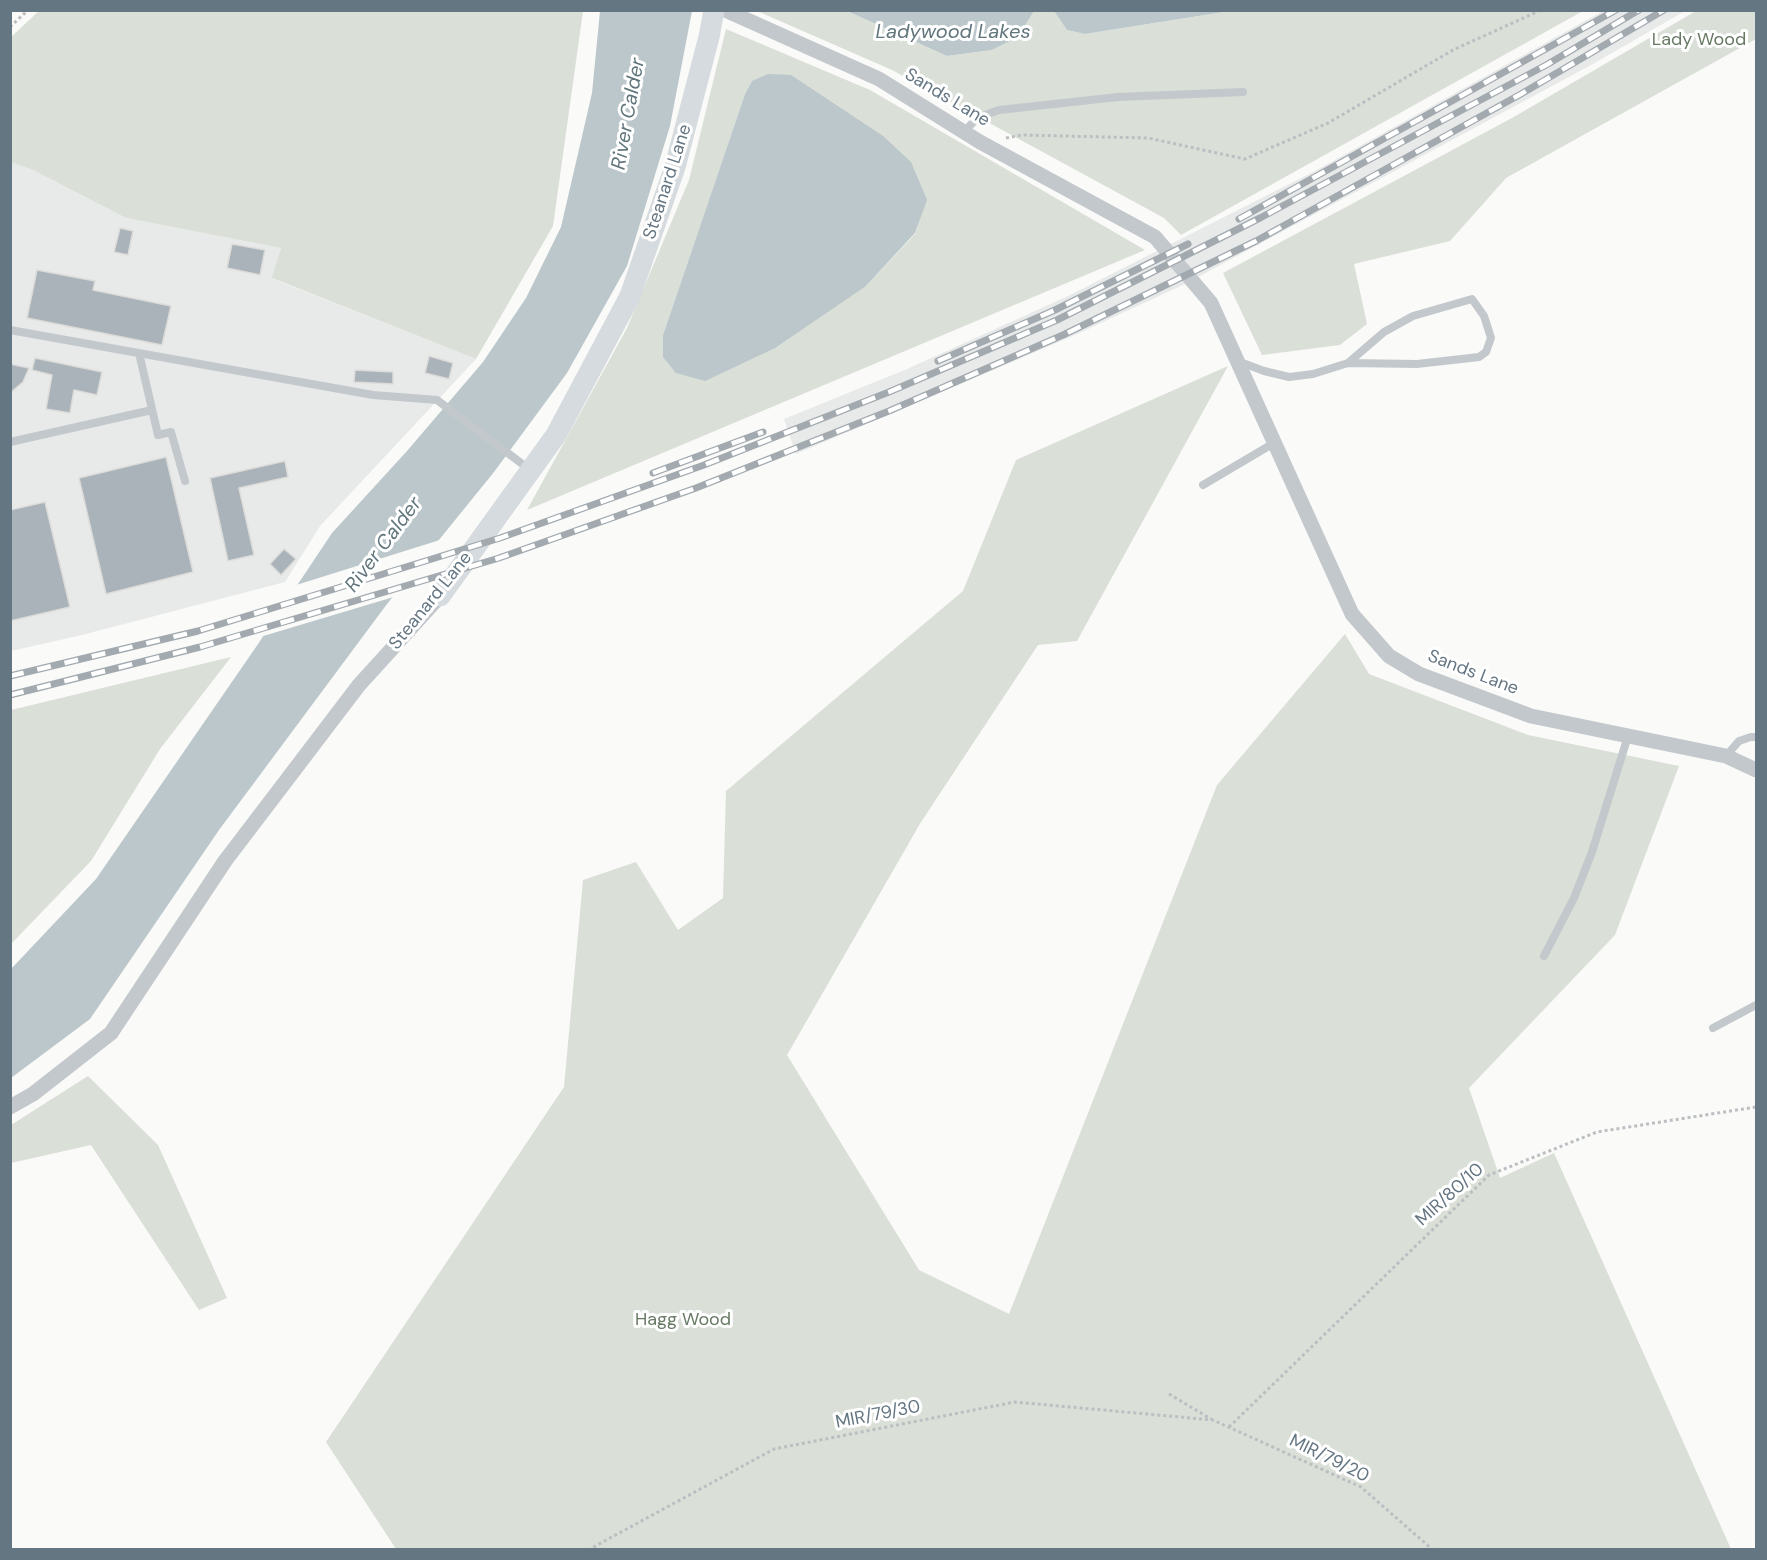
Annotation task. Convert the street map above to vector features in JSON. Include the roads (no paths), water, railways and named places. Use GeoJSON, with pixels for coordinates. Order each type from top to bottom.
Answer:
{"type":"FeatureCollection","features":[{"type":"Feature","properties":{"kind":"street","name":"Steanard Lane"},"geometry":{"type":"LineString","coordinates":[[10,1107],[33,1094],[111,1033],[225,861],[359,685],[440,596],[526,466],[556,435],[630,296],[675,167],[714,10]]}},
{"type":"Feature","properties":{"kind":"street","name":"Sands Lane"},"geometry":{"type":"LineString","coordinates":[[725,10],[879,80],[980,142],[1155,237],[1211,303],[1352,614],[1389,656],[1419,674],[1531,716],[1726,756],[1756,770]]}},
{"type":"Feature","properties":{"kind":"lane"},"geometry":{"type":"LineString","coordinates":[[964,132],[983,114],[999,110],[1118,98],[1243,92]]}},
{"type":"Feature","properties":{"kind":"lane"},"geometry":{"type":"LineString","coordinates":[[1236,360],[1264,371],[1289,377],[1313,374],[1348,363],[1416,364],[1479,357],[1486,352],[1491,338],[1484,316],[1472,299],[1413,316],[1384,332],[1348,363]]}},
{"type":"Feature","properties":{"kind":"lane"},"geometry":{"type":"LineString","coordinates":[[10,330],[373,395],[437,400],[526,466]]}},
{"type":"Feature","properties":{"kind":"lane"},"geometry":{"type":"LineString","coordinates":[[139,353],[158,435],[171,432],[185,481]]}},
{"type":"Feature","properties":{"kind":"lane"},"geometry":{"type":"LineString","coordinates":[[10,442],[152,410]]}},
{"type":"Feature","properties":{"kind":"lane"},"geometry":{"type":"LineString","coordinates":[[1203,485],[1274,443]]}},
{"type":"Feature","properties":{"kind":"lane"},"geometry":{"type":"LineString","coordinates":[[1544,956],[1574,898],[1592,852],[1628,736]]}},
{"type":"Feature","properties":{"kind":"lane"},"geometry":{"type":"LineString","coordinates":[[1726,756],[1739,741],[1751,736],[1756,737]]}},
{"type":"Feature","properties":{"kind":"lane"},"geometry":{"type":"LineString","coordinates":[[1713,1028],[1756,1005]]}},
{"type":"Feature","properties":{"kind":"water","name":"Ladywood Lakes"},"geometry":{"type":"Polygon","coordinates":[[[1034,10],[1018,37],[992,50],[947,56],[847,11],[1034,10]]]}},
{"type":"Feature","properties":{"kind":"water","name":"River Calder"},"geometry":{"type":"Polygon","coordinates":[[[600,11],[692,11],[670,126],[627,266],[567,373],[494,472],[387,604],[219,830],[90,1019],[11,1078],[11,969],[96,879],[332,533],[407,451],[483,362],[526,298],[561,227],[592,93],[600,11]]]}},
{"type":"Feature","properties":{"kind":"water","name":"Ladywood Lakes"},"geometry":{"type":"Polygon","coordinates":[[[1054,11],[1230,11],[1085,34],[1067,30],[1054,11]]]}},
{"type":"Feature","properties":{"kind":"water"},"geometry":{"type":"Polygon","coordinates":[[[768,74],[791,75],[883,136],[911,162],[927,200],[915,233],[866,286],[775,348],[705,381],[676,373],[663,357],[663,335],[745,94],[752,81],[768,74]]]}},
{"type":"Feature","properties":{"kind":"railway"},"geometry":{"type":"LineString","coordinates":[[1239,219],[1616,10]]}},
{"type":"Feature","properties":{"kind":"railway"},"geometry":{"type":"LineString","coordinates":[[10,676],[198,631],[500,538],[704,465],[889,392],[1057,320],[1260,218],[1548,64],[1639,10]]}},
{"type":"Feature","properties":{"kind":"railway"},"geometry":{"type":"LineString","coordinates":[[10,695],[200,647],[499,558],[696,488],[889,411],[1063,335],[1256,241],[1521,94],[1664,10]]}},
{"type":"Feature","properties":{"kind":"railway"},"geometry":{"type":"LineString","coordinates":[[938,361],[1055,310],[1188,244]]}},
{"type":"Feature","properties":{"kind":"railway"},"geometry":{"type":"LineString","coordinates":[[653,473],[763,432]]}},
{"type":"Feature","properties":{"kind":"park label","name":"Lady Wood"},"geometry":{"type":"Point","coordinates":[1699,40]}},
{"type":"Feature","properties":{"kind":"park label","name":"Hagg Wood"},"geometry":{"type":"Point","coordinates":[683,1320]}}]}
